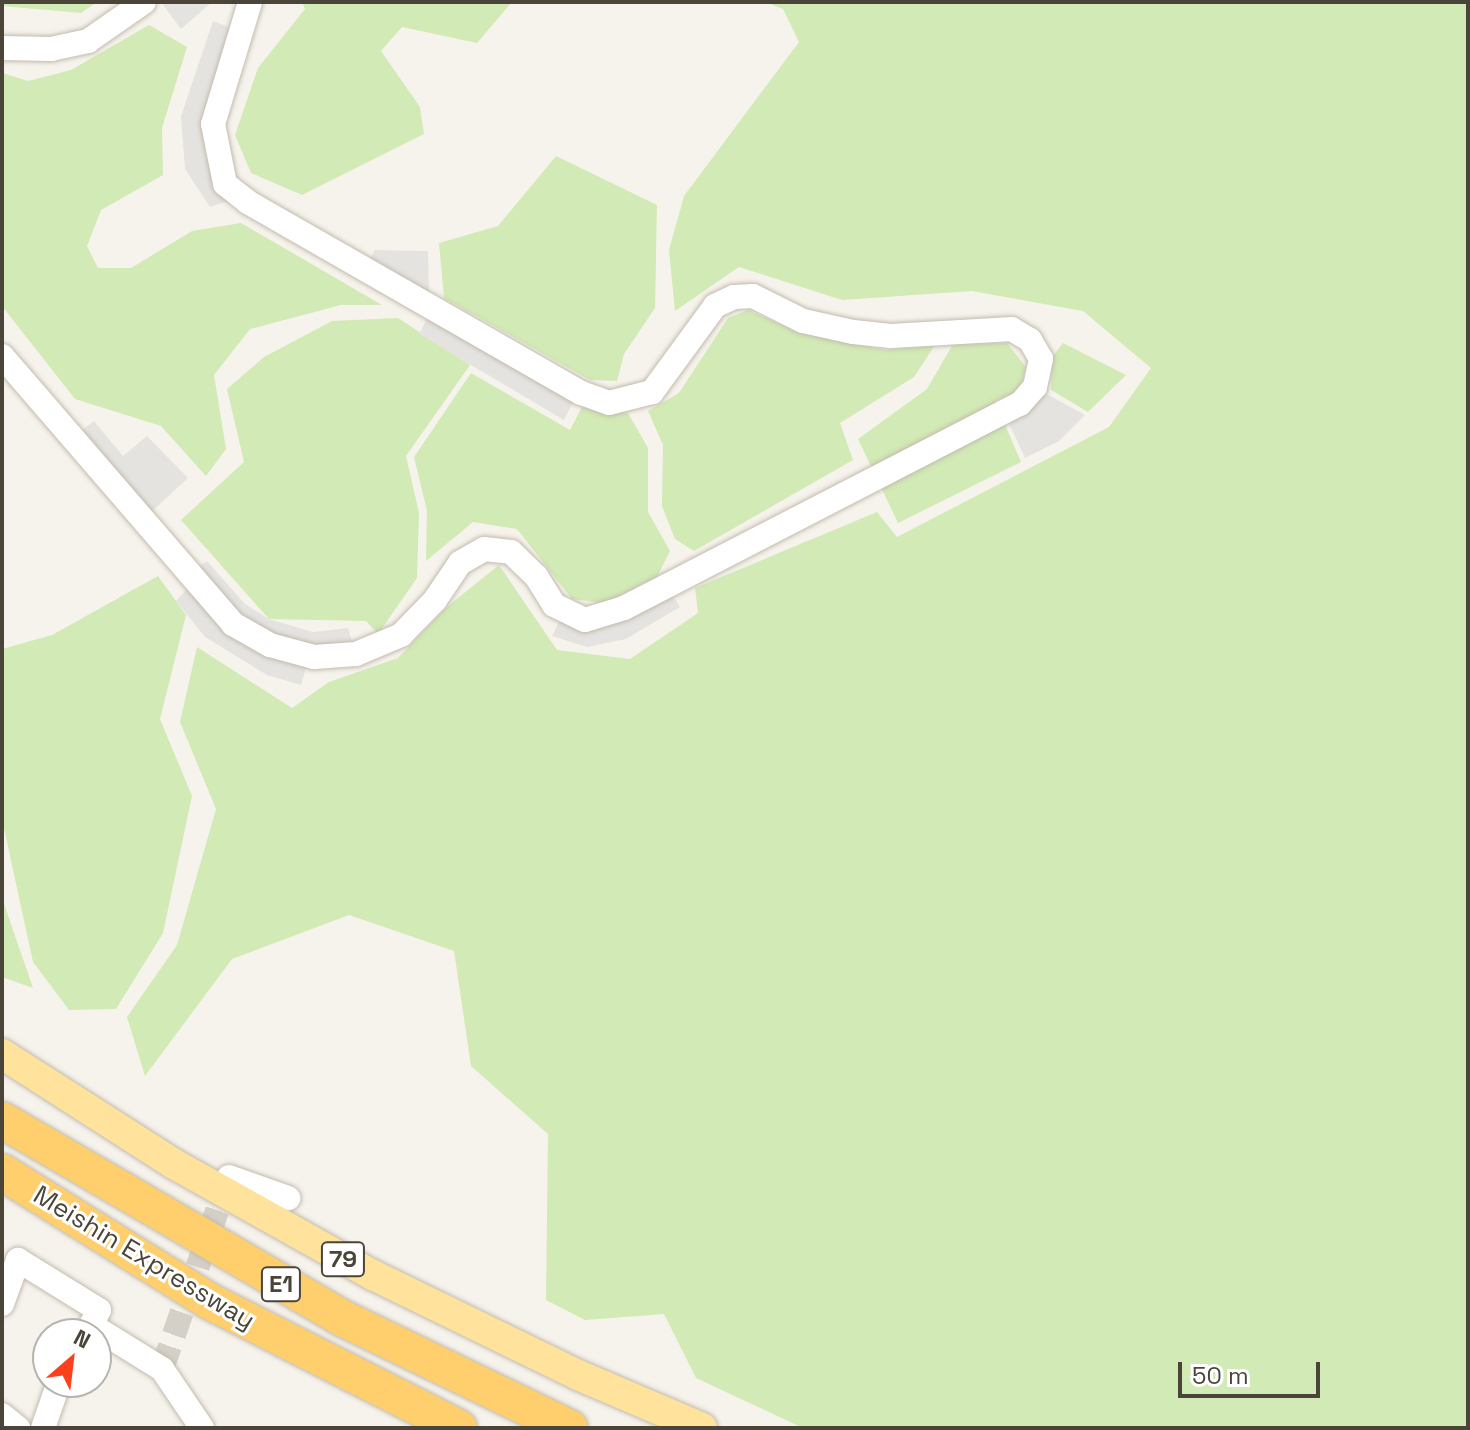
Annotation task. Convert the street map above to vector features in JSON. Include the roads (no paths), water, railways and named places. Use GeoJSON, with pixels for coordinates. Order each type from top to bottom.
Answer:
{"type":"FeatureCollection","features":[{"type":"Feature","properties":{"kind":"highway","name":"Meishin Expressway"},"geometry":{"type":"LineString","coordinates":[[2,1120],[340,1317],[570,1428]]}},
{"type":"Feature","properties":{"kind":"highway","name":"Meishin Expressway"},"geometry":{"type":"LineString","coordinates":[[2,1172],[209,1301],[459,1428]]}},
{"type":"Feature","properties":{"kind":"highway"},"geometry":{"type":"LineString","coordinates":[[2,1190],[81,1240],[209,1301]]}},
{"type":"Feature","properties":{"kind":"main road","name":"79"},"geometry":{"type":"LineString","coordinates":[[2,1054],[174,1164],[373,1275],[578,1375],[702,1428]]}},
{"type":"Feature","properties":{"kind":"street"},"geometry":{"type":"LineString","coordinates":[[2,48],[51,49],[88,41],[144,2]]}},
{"type":"Feature","properties":{"kind":"street"},"geometry":{"type":"LineString","coordinates":[[2,356],[233,624],[270,645],[314,657],[356,654],[401,635],[435,600],[460,563],[484,549],[511,552],[536,576],[554,605],[585,620],[624,608],[1020,404],[1035,387],[1041,359],[1030,340],[1012,329],[891,336],[853,332],[803,321],[753,296],[734,297],[715,306],[652,392],[609,403],[581,393],[248,202],[225,184],[213,124],[250,2]]}},
{"type":"Feature","properties":{"kind":"street"},"geometry":{"type":"LineString","coordinates":[[229,1177],[288,1198]]}},
{"type":"Feature","properties":{"kind":"street"},"geometry":{"type":"LineString","coordinates":[[2,1304],[18,1260],[99,1310],[95,1318]]}},
{"type":"Feature","properties":{"kind":"street"},"geometry":{"type":"LineString","coordinates":[[112,1343],[162,1369],[199,1426]]}},
{"type":"Feature","properties":{"kind":"street"},"geometry":{"type":"LineString","coordinates":[[43,1428],[53,1398]]}},
{"type":"Feature","properties":{"kind":"street"},"geometry":{"type":"LineString","coordinates":[[2,1415],[18,1428]]}},
{"type":"Feature","properties":{"kind":"tunnel"},"geometry":{"type":"LineString","coordinates":[[162,1369],[229,1177]]}}]}
